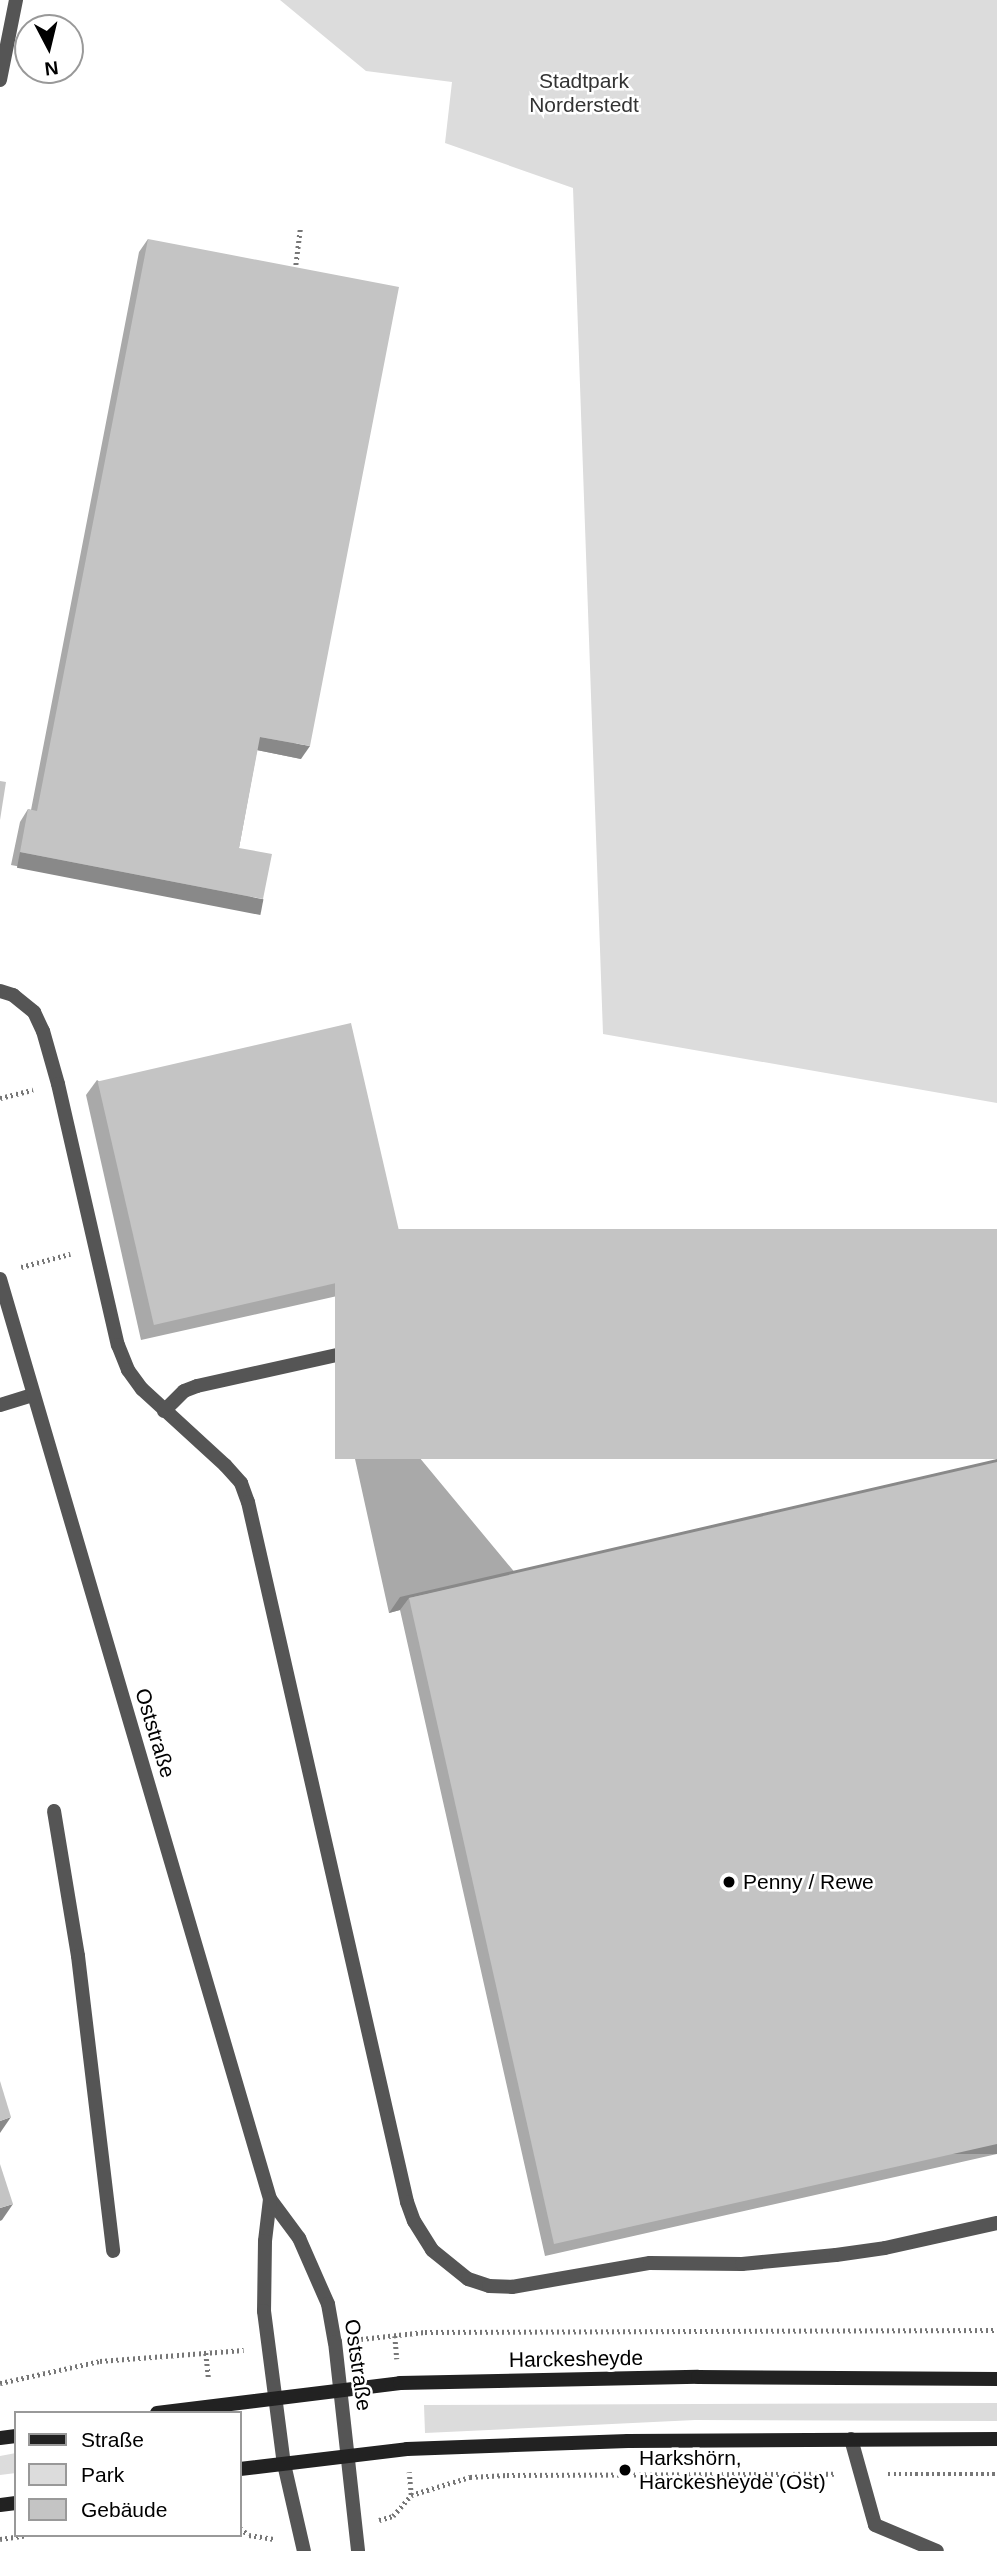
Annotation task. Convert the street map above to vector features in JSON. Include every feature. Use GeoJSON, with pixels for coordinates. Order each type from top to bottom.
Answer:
{"type":"FeatureCollection","features":[{"type":"Feature","properties":{"kind":"main road","name":"Harckesheyde"},"geometry":{"type":"LineString","coordinates":[[172,2411],[400,2383],[684,2378],[997,2379]]}},
{"type":"Feature","properties":{"kind":"main road"},"geometry":{"type":"LineString","coordinates":[[242,2469],[407,2449],[628,2441],[997,2439]]}},
{"type":"Feature","properties":{"kind":"street"},"geometry":{"type":"LineString","coordinates":[[0,80],[16,0]]}},
{"type":"Feature","properties":{"kind":"street"},"geometry":{"type":"LineString","coordinates":[[0,991],[13,995],[34,1012],[43,1031],[58,1084],[118,1345],[128,1370],[142,1390],[225,1465],[240,1483],[248,1502],[407,2202],[426,2241],[448,2266],[468,2279],[489,2286],[530,2286],[650,2263],[742,2264],[836,2255],[885,2248],[997,2223]]}},
{"type":"Feature","properties":{"kind":"street","name":"Oststraße"},"geometry":{"type":"LineString","coordinates":[[0,1279],[270,2199],[299,2238],[328,2304],[341,2390],[358,2551]]}},
{"type":"Feature","properties":{"kind":"street"},"geometry":{"type":"LineString","coordinates":[[164,1411],[184,1391],[197,1386],[409,1339]]}},
{"type":"Feature","properties":{"kind":"street"},"geometry":{"type":"LineString","coordinates":[[0,1405],[32,1395]]}},
{"type":"Feature","properties":{"kind":"street"},"geometry":{"type":"LineString","coordinates":[[54,1811],[78,1956],[113,2251]]}},
{"type":"Feature","properties":{"kind":"street","name":"Oststraße"},"geometry":{"type":"LineString","coordinates":[[270,2199],[265,2241],[264,2311],[284,2464],[304,2551]]}},
{"type":"Feature","properties":{"kind":"street"},"geometry":{"type":"LineString","coordinates":[[851,2439],[875,2525],[937,2551]]}},
{"type":"Feature","properties":{"kind":"path"},"geometry":{"type":"LineString","coordinates":[[293,282],[300,229]]}},
{"type":"Feature","properties":{"kind":"path"},"geometry":{"type":"LineString","coordinates":[[12,1269],[95,1248]]}},
{"type":"Feature","properties":{"kind":"path"},"geometry":{"type":"LineString","coordinates":[[362,2339],[425,2332],[997,2330]]}},
{"type":"Feature","properties":{"kind":"path"},"geometry":{"type":"LineString","coordinates":[[395,2336],[398,2362]]}},
{"type":"Feature","properties":{"kind":"path"},"geometry":{"type":"LineString","coordinates":[[0,2383],[100,2361],[251,2350]]}},
{"type":"Feature","properties":{"kind":"path"},"geometry":{"type":"LineString","coordinates":[[206,2353],[210,2390]]}},
{"type":"Feature","properties":{"kind":"path"},"geometry":{"type":"LineString","coordinates":[[373,2522],[393,2516],[411,2495],[442,2483],[470,2477],[675,2474]]}},
{"type":"Feature","properties":{"kind":"path"},"geometry":{"type":"LineString","coordinates":[[410,2485],[411,2495]]}},
{"type":"Feature","properties":{"kind":"path"},"geometry":{"type":"LineString","coordinates":[[242,2530],[249,2535],[269,2540]]}},
{"type":"Feature","properties":{"kind":"green space","name":"Stadtpark Norderstedt"},"geometry":{"type":"Polygon","coordinates":[[[280,0],[997,0],[997,1103],[603,1034],[573,188],[445,143],[452,82],[366,71],[280,0]]]}},
{"type":"Feature","properties":{"kind":"green space"},"geometry":{"type":"Polygon","coordinates":[[[997,2403],[997,2421],[695,2420],[425,2433],[424,2405],[997,2403]]]}},
{"type":"Feature","properties":{"kind":"green space"},"geometry":{"type":"Polygon","coordinates":[[[14,2453],[14,2473],[0,2475],[0,2456],[14,2453]]]}},
{"type":"Feature","properties":{"kind":"building"},"geometry":{"type":"Polygon","coordinates":[[[148,239],[399,287],[310,746],[260,737],[239,848],[272,854],[263,899],[20,852],[28,809],[37,811],[148,239]]]}},
{"type":"Feature","properties":{"kind":"building"},"geometry":{"type":"Polygon","coordinates":[[[0,781],[6,782],[0,820],[0,781]]]}},
{"type":"Feature","properties":{"kind":"building"},"geometry":{"type":"Polygon","coordinates":[[[351,1023],[407,1267],[154,1325],[98,1081],[351,1023]]]}},
{"type":"Feature","properties":{"kind":"building"},"geometry":{"type":"Polygon","coordinates":[[[335,1229],[997,1229],[997,1459],[335,1459],[335,1229]]]}},
{"type":"Feature","properties":{"kind":"building","name":"Penny / Rewe"},"geometry":{"type":"Polygon","coordinates":[[[997,1462],[997,2144],[554,2244],[409,1598],[997,1462]]]}},
{"type":"Feature","properties":{"kind":"building"},"geometry":{"type":"Polygon","coordinates":[[[0,2081],[11,2117],[0,2121],[0,2081]]]}},
{"type":"Feature","properties":{"kind":"building"},"geometry":{"type":"Polygon","coordinates":[[[0,2164],[13,2204],[0,2208],[0,2164]]]}},
{"type":"Feature","properties":{"kind":"place","name":"Penny / Rewe"},"geometry":{"type":"Point","coordinates":[729,1882]}},
{"type":"Feature","properties":{"kind":"place","name":"Harkshörn, Harckesheyde (Ost)"},"geometry":{"type":"Point","coordinates":[625,2470]}}]}
